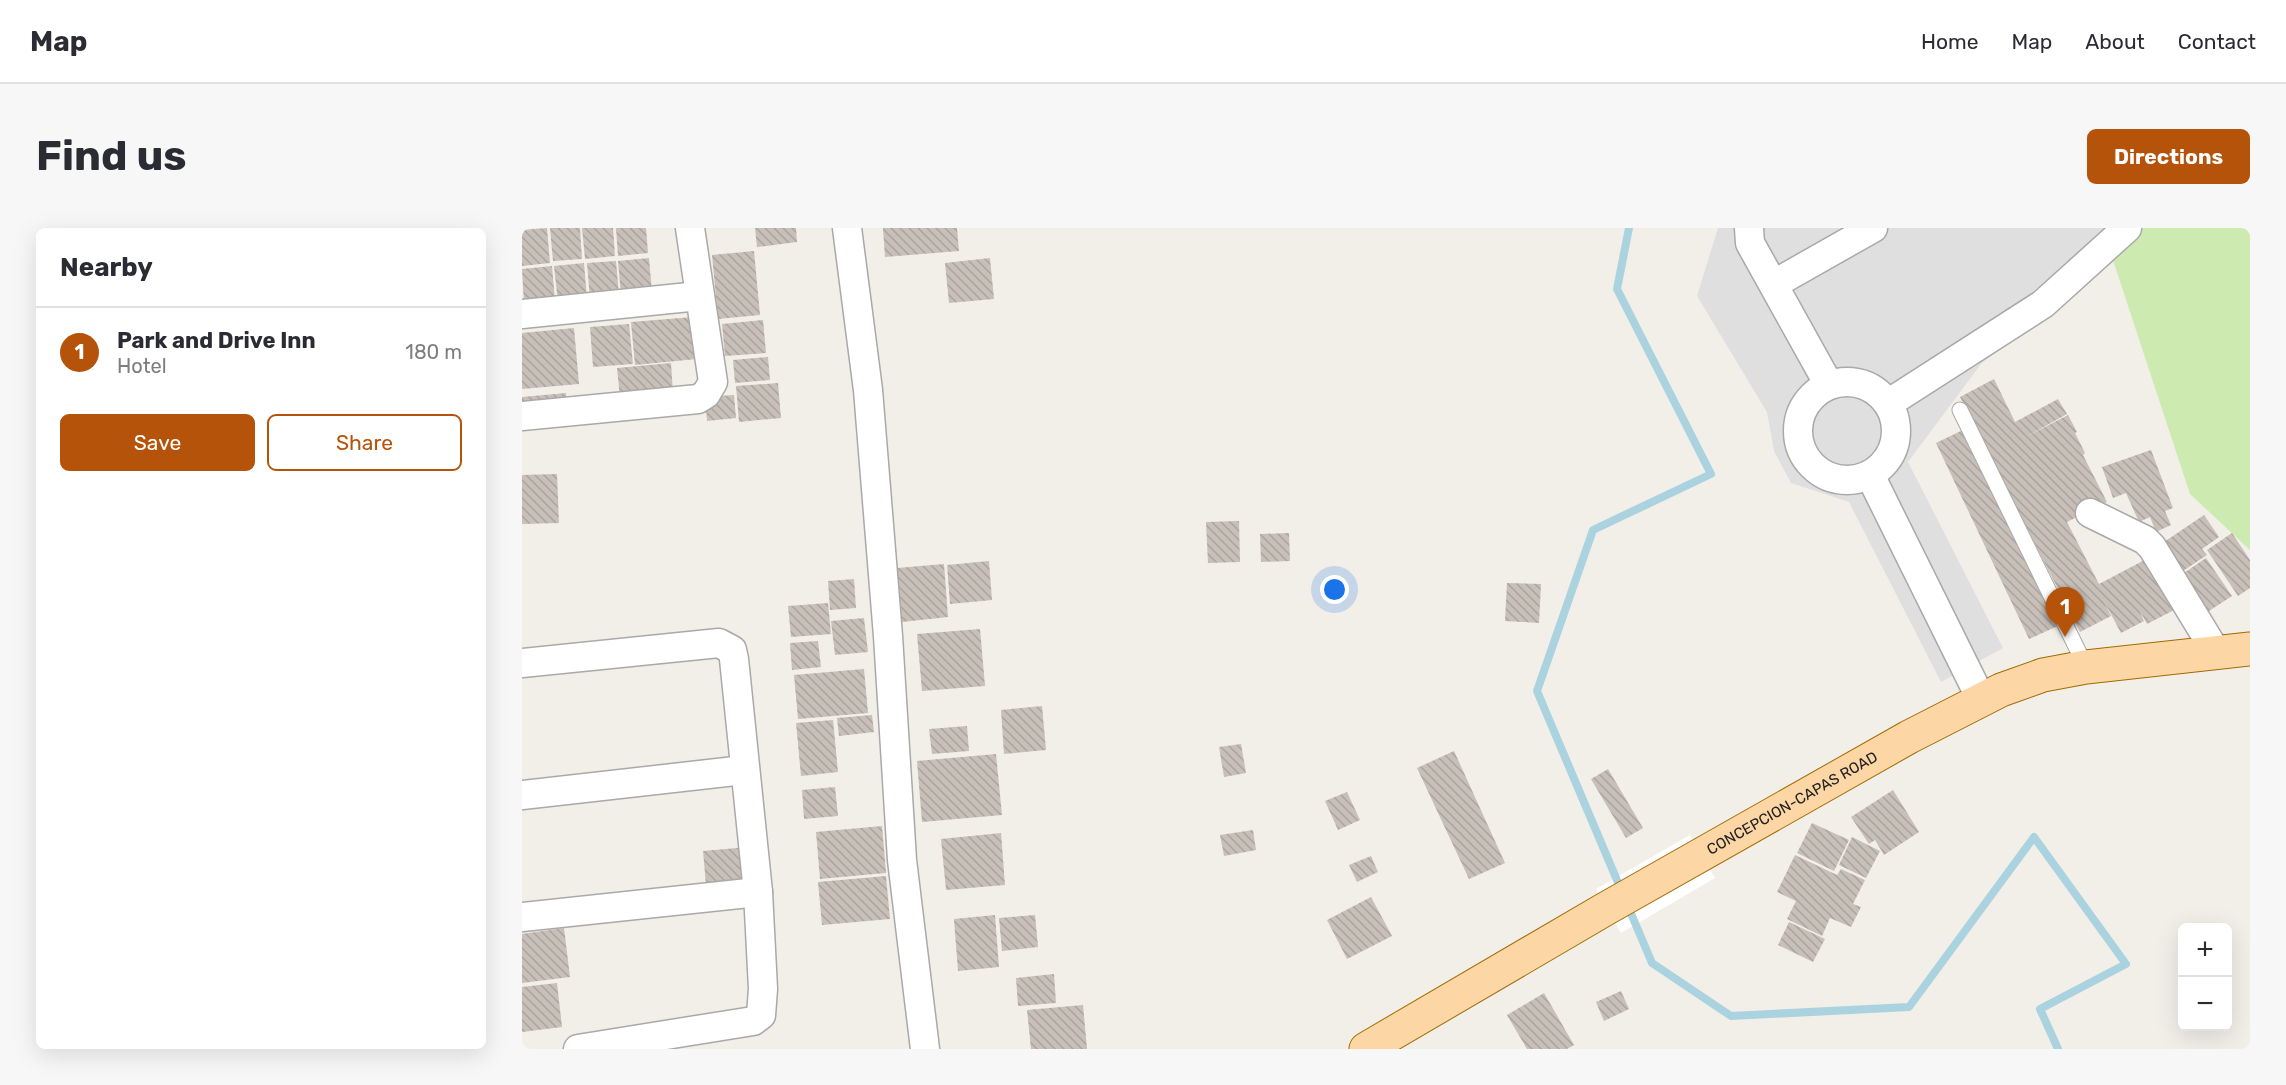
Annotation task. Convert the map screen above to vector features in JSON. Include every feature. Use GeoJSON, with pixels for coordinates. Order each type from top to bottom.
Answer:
{"type":"FeatureCollection","features":[{"type":"Feature","properties":{"kind":"main road","name":"CONCEPCION-CAPAS ROAD"},"geometry":{"type":"LineString","coordinates":[[1366,1049],[1607,908],[1909,737],[1981,699],[2043,675],[2086,666],[2250,649]]}},
{"type":"Feature","properties":{"kind":"street"},"geometry":{"type":"LineString","coordinates":[[522,417],[698,399],[706,394],[713,382],[690,228]]}},
{"type":"Feature","properties":{"kind":"street"},"geometry":{"type":"LineString","coordinates":[[847,228],[868,390],[888,636],[902,860],[925,1049]]}},
{"type":"Feature","properties":{"kind":"street"},"geometry":{"type":"LineString","coordinates":[[1749,228],[1750,243],[1829,385]]}},
{"type":"Feature","properties":{"kind":"street"},"geometry":{"type":"LineString","coordinates":[[1774,284],[1873,228]]}},
{"type":"Feature","properties":{"kind":"street"},"geometry":{"type":"LineString","coordinates":[[1889,403],[2043,304],[2127,228]]}},
{"type":"Feature","properties":{"kind":"street"},"geometry":{"type":"LineString","coordinates":[[522,314],[699,296]]}},
{"type":"Feature","properties":{"kind":"street"},"geometry":{"type":"LineString","coordinates":[[1846,381],[1862,383],[1877,391],[1889,403],[1896,418],[1898,435],[1893,451],[1884,465],[1870,475],[1855,480],[1839,480],[1824,475],[1811,465],[1802,452],[1798,436],[1798,420],[1804,406],[1815,393],[1829,385],[1846,381]]}},
{"type":"Feature","properties":{"kind":"street"},"geometry":{"type":"LineString","coordinates":[[1870,475],[1981,699]]}},
{"type":"Feature","properties":{"kind":"street"},"geometry":{"type":"LineString","coordinates":[[2090,513],[2145,540],[2152,547],[2216,652]]}},
{"type":"Feature","properties":{"kind":"street"},"geometry":{"type":"LineString","coordinates":[[522,663],[719,643],[732,650],[734,659],[758,892],[763,988],[761,1015],[753,1021],[578,1049]]}},
{"type":"Feature","properties":{"kind":"street"},"geometry":{"type":"LineString","coordinates":[[522,795],[744,770]]}},
{"type":"Feature","properties":{"kind":"street"},"geometry":{"type":"LineString","coordinates":[[522,918],[758,892]]}},
{"type":"Feature","properties":{"kind":"lane"},"geometry":{"type":"LineString","coordinates":[[1960,410],[2086,666]]}},
{"type":"Feature","properties":{"kind":"shaded area"},"geometry":{"type":"Polygon","coordinates":[[[1718,228],[2144,228],[2093,273],[1981,364],[1908,462],[2003,648],[1941,682],[1849,502],[1791,483],[1774,451],[1767,412],[1697,296],[1718,228]]]}},
{"type":"Feature","properties":{"kind":"green space"},"geometry":{"type":"Polygon","coordinates":[[[2115,228],[2250,228],[2250,550],[2190,494],[2105,236],[2115,228]]]}},
{"type":"Feature","properties":{"kind":"pier"},"geometry":{"type":"Polygon","coordinates":[[[1690,835],[1715,878],[1621,933],[1596,889],[1690,835]]]}},
{"type":"Feature","properties":{"kind":"building"},"geometry":{"type":"Polygon","coordinates":[[[547,228],[550,263],[522,266],[522,230],[547,228]]]}},
{"type":"Feature","properties":{"kind":"building"},"geometry":{"type":"Polygon","coordinates":[[[550,228],[580,228],[582,259],[553,261],[550,228]]]}},
{"type":"Feature","properties":{"kind":"building"},"geometry":{"type":"Polygon","coordinates":[[[582,228],[613,228],[615,256],[585,259],[582,228]]]}},
{"type":"Feature","properties":{"kind":"building"},"geometry":{"type":"Polygon","coordinates":[[[616,228],[646,228],[648,253],[618,256],[616,228]]]}},
{"type":"Feature","properties":{"kind":"building"},"geometry":{"type":"Polygon","coordinates":[[[755,228],[796,228],[797,242],[757,247],[755,228]]]}},
{"type":"Feature","properties":{"kind":"building"},"geometry":{"type":"Polygon","coordinates":[[[883,228],[957,228],[959,251],[885,257],[883,228]]]}},
{"type":"Feature","properties":{"kind":"building"},"geometry":{"type":"Polygon","coordinates":[[[754,251],[760,315],[718,319],[712,255],[754,251]]]}},
{"type":"Feature","properties":{"kind":"building"},"geometry":{"type":"Polygon","coordinates":[[[649,258],[652,292],[621,295],[618,261],[649,258]]]}},
{"type":"Feature","properties":{"kind":"building"},"geometry":{"type":"Polygon","coordinates":[[[990,258],[994,299],[949,303],[945,263],[990,258]]]}},
{"type":"Feature","properties":{"kind":"building"},"geometry":{"type":"Polygon","coordinates":[[[616,261],[619,296],[590,299],[587,263],[616,261]]]}},
{"type":"Feature","properties":{"kind":"building"},"geometry":{"type":"Polygon","coordinates":[[[584,263],[587,299],[558,302],[554,266],[584,263]]]}},
{"type":"Feature","properties":{"kind":"building"},"geometry":{"type":"Polygon","coordinates":[[[552,266],[555,301],[524,304],[522,269],[552,266]]]}},
{"type":"Feature","properties":{"kind":"building"},"geometry":{"type":"Polygon","coordinates":[[[693,317],[697,359],[635,365],[631,322],[693,317]]]}},
{"type":"Feature","properties":{"kind":"building"},"geometry":{"type":"Polygon","coordinates":[[[763,320],[766,353],[725,356],[722,324],[763,320]]]}},
{"type":"Feature","properties":{"kind":"building"},"geometry":{"type":"Polygon","coordinates":[[[629,324],[633,364],[593,367],[590,327],[629,324]]]}},
{"type":"Feature","properties":{"kind":"building"},"geometry":{"type":"Polygon","coordinates":[[[574,328],[579,384],[522,389],[522,333],[574,328]]]}},
{"type":"Feature","properties":{"kind":"building"},"geometry":{"type":"Polygon","coordinates":[[[768,357],[770,380],[735,383],[733,360],[768,357]]]}},
{"type":"Feature","properties":{"kind":"building"},"geometry":{"type":"Polygon","coordinates":[[[671,363],[673,393],[620,398],[617,368],[671,363]]]}},
{"type":"Feature","properties":{"kind":"building"},"geometry":{"type":"Polygon","coordinates":[[[1994,379],[2015,422],[2058,399],[2067,414],[2024,438],[2068,415],[2077,432],[2075,433],[2085,453],[2083,455],[2107,502],[2067,522],[2099,584],[2154,555],[2180,607],[2147,624],[2140,611],[2144,621],[2121,633],[2104,601],[2111,616],[2080,632],[1960,397],[1994,379]]]}},
{"type":"Feature","properties":{"kind":"building"},"geometry":{"type":"Polygon","coordinates":[[[778,383],[781,418],[739,422],[736,386],[778,383]]]}},
{"type":"Feature","properties":{"kind":"building"},"geometry":{"type":"Polygon","coordinates":[[[566,393],[567,409],[522,413],[522,397],[566,393]]]}},
{"type":"Feature","properties":{"kind":"building"},"geometry":{"type":"Polygon","coordinates":[[[734,395],[736,418],[707,421],[705,397],[734,395]]]}},
{"type":"Feature","properties":{"kind":"building"},"geometry":{"type":"Polygon","coordinates":[[[1967,428],[2060,625],[2029,639],[1936,443],[1967,428]]]}},
{"type":"Feature","properties":{"kind":"building"},"geometry":{"type":"Polygon","coordinates":[[[2151,450],[2173,508],[2165,511],[2171,525],[2156,532],[2150,517],[2139,522],[2126,493],[2113,498],[2102,467],[2151,450]]]}},
{"type":"Feature","properties":{"kind":"building"},"geometry":{"type":"Polygon","coordinates":[[[557,474],[559,523],[522,524],[522,475],[557,474]]]}},
{"type":"Feature","properties":{"kind":"building"},"geometry":{"type":"Polygon","coordinates":[[[2204,515],[2219,537],[2202,549],[2207,555],[2183,571],[2164,542],[2204,515]]]}},
{"type":"Feature","properties":{"kind":"building"},"geometry":{"type":"Polygon","coordinates":[[[1239,521],[1240,562],[1208,563],[1206,522],[1239,521]]]}},
{"type":"Feature","properties":{"kind":"building"},"geometry":{"type":"Polygon","coordinates":[[[1289,533],[1290,561],[1261,562],[1260,534],[1289,533]]]}},
{"type":"Feature","properties":{"kind":"building"},"geometry":{"type":"Polygon","coordinates":[[[2232,533],[2250,560],[2250,588],[2238,596],[2207,550],[2232,533]]]}},
{"type":"Feature","properties":{"kind":"building"},"geometry":{"type":"Polygon","coordinates":[[[2206,558],[2232,596],[2206,613],[2181,575],[2206,558]]]}},
{"type":"Feature","properties":{"kind":"building"},"geometry":{"type":"Polygon","coordinates":[[[989,561],[992,600],[950,604],[947,565],[989,561]]]}},
{"type":"Feature","properties":{"kind":"building"},"geometry":{"type":"Polygon","coordinates":[[[944,564],[948,617],[902,622],[897,568],[944,564]]]}},
{"type":"Feature","properties":{"kind":"building"},"geometry":{"type":"Polygon","coordinates":[[[854,579],[856,608],[830,610],[828,581],[854,579]]]}},
{"type":"Feature","properties":{"kind":"building"},"geometry":{"type":"Polygon","coordinates":[[[1507,583],[1541,584],[1539,623],[1505,621],[1507,583]]]}},
{"type":"Feature","properties":{"kind":"building"},"geometry":{"type":"Polygon","coordinates":[[[828,603],[831,634],[791,637],[788,606],[828,603]]]}},
{"type":"Feature","properties":{"kind":"building"},"geometry":{"type":"Polygon","coordinates":[[[864,618],[868,652],[835,655],[831,621],[864,618]]]}},
{"type":"Feature","properties":{"kind":"building"},"geometry":{"type":"Polygon","coordinates":[[[980,629],[985,686],[922,691],[917,634],[980,629]]]}},
{"type":"Feature","properties":{"kind":"building"},"geometry":{"type":"Polygon","coordinates":[[[818,641],[821,667],[792,670],[790,643],[818,641]]]}},
{"type":"Feature","properties":{"kind":"building"},"geometry":{"type":"Polygon","coordinates":[[[864,669],[868,713],[798,719],[794,675],[864,669]]]}},
{"type":"Feature","properties":{"kind":"building"},"geometry":{"type":"Polygon","coordinates":[[[1042,706],[1046,750],[1004,754],[1001,710],[1042,706]]]}},
{"type":"Feature","properties":{"kind":"building"},"geometry":{"type":"Polygon","coordinates":[[[872,715],[874,732],[839,736],[837,718],[872,715]]]}},
{"type":"Feature","properties":{"kind":"building"},"geometry":{"type":"Polygon","coordinates":[[[833,720],[838,772],[801,776],[796,723],[833,720]]]}},
{"type":"Feature","properties":{"kind":"building"},"geometry":{"type":"Polygon","coordinates":[[[967,726],[969,751],[932,754],[929,729],[967,726]]]}},
{"type":"Feature","properties":{"kind":"building"},"geometry":{"type":"Polygon","coordinates":[[[1241,744],[1246,773],[1224,777],[1219,747],[1241,744]]]}},
{"type":"Feature","properties":{"kind":"building"},"geometry":{"type":"Polygon","coordinates":[[[1454,751],[1505,863],[1469,879],[1417,768],[1454,751]]]}},
{"type":"Feature","properties":{"kind":"building"},"geometry":{"type":"Polygon","coordinates":[[[996,754],[1002,815],[922,822],[917,761],[996,754]]]}},
{"type":"Feature","properties":{"kind":"building"},"geometry":{"type":"Polygon","coordinates":[[[1608,769],[1643,828],[1626,838],[1591,779],[1608,769]]]}},
{"type":"Feature","properties":{"kind":"building"},"geometry":{"type":"Polygon","coordinates":[[[835,787],[838,816],[804,819],[802,790],[835,787]]]}},
{"type":"Feature","properties":{"kind":"building"},"geometry":{"type":"Polygon","coordinates":[[[1893,790],[1919,832],[1884,855],[1875,840],[1869,844],[1851,817],[1893,790]]]}},
{"type":"Feature","properties":{"kind":"building"},"geometry":{"type":"Polygon","coordinates":[[[1347,792],[1360,820],[1338,830],[1325,801],[1347,792]]]}},
{"type":"Feature","properties":{"kind":"building"},"geometry":{"type":"Polygon","coordinates":[[[1812,823],[1849,840],[1834,871],[1797,853],[1812,823]]]}},
{"type":"Feature","properties":{"kind":"building"},"geometry":{"type":"Polygon","coordinates":[[[882,826],[886,873],[820,879],[816,832],[882,826]]]}},
{"type":"Feature","properties":{"kind":"building"},"geometry":{"type":"Polygon","coordinates":[[[1253,830],[1256,850],[1224,856],[1220,835],[1253,830]]]}},
{"type":"Feature","properties":{"kind":"building"},"geometry":{"type":"Polygon","coordinates":[[[1001,833],[1005,885],[946,890],[941,839],[1001,833]]]}},
{"type":"Feature","properties":{"kind":"building"},"geometry":{"type":"Polygon","coordinates":[[[1852,837],[1880,851],[1866,878],[1839,865],[1852,837]]]}},
{"type":"Feature","properties":{"kind":"building"},"geometry":{"type":"Polygon","coordinates":[[[748,847],[752,881],[706,885],[703,851],[748,847]]]}},
{"type":"Feature","properties":{"kind":"building"},"geometry":{"type":"Polygon","coordinates":[[[1795,855],[1837,875],[1841,869],[1865,880],[1853,904],[1861,907],[1851,927],[1830,918],[1822,936],[1787,919],[1796,901],[1777,892],[1795,855]]]}},
{"type":"Feature","properties":{"kind":"building"},"geometry":{"type":"Polygon","coordinates":[[[1371,856],[1378,872],[1357,882],[1349,865],[1371,856]]]}},
{"type":"Feature","properties":{"kind":"building"},"geometry":{"type":"Polygon","coordinates":[[[886,876],[890,919],[822,925],[818,882],[886,876]]]}},
{"type":"Feature","properties":{"kind":"building"},"geometry":{"type":"Polygon","coordinates":[[[1371,897],[1392,936],[1347,959],[1327,920],[1371,897]]]}},
{"type":"Feature","properties":{"kind":"building"},"geometry":{"type":"Polygon","coordinates":[[[995,915],[999,967],[958,971],[954,919],[995,915]]]}},
{"type":"Feature","properties":{"kind":"building"},"geometry":{"type":"Polygon","coordinates":[[[1035,915],[1038,947],[1002,951],[999,918],[1035,915]]]}},
{"type":"Feature","properties":{"kind":"building"},"geometry":{"type":"Polygon","coordinates":[[[1789,922],[1825,939],[1813,962],[1778,945],[1789,922]]]}},
{"type":"Feature","properties":{"kind":"building"},"geometry":{"type":"Polygon","coordinates":[[[564,928],[570,977],[522,983],[522,934],[564,928]]]}},
{"type":"Feature","properties":{"kind":"building"},"geometry":{"type":"Polygon","coordinates":[[[1054,974],[1056,1003],[1018,1006],[1016,978],[1054,974]]]}},
{"type":"Feature","properties":{"kind":"building"},"geometry":{"type":"Polygon","coordinates":[[[557,983],[562,1027],[522,1032],[522,987],[557,983]]]}},
{"type":"Feature","properties":{"kind":"building"},"geometry":{"type":"Polygon","coordinates":[[[1621,991],[1629,1009],[1604,1021],[1596,1002],[1621,991]]]}},
{"type":"Feature","properties":{"kind":"building"},"geometry":{"type":"Polygon","coordinates":[[[1544,993],[1574,1045],[1567,1049],[1527,1049],[1507,1015],[1544,993]]]}},
{"type":"Feature","properties":{"kind":"building"},"geometry":{"type":"Polygon","coordinates":[[[1083,1005],[1087,1049],[1031,1049],[1027,1010],[1083,1005]]]}},
{"type":"Feature","properties":{"kind":"waterway"},"geometry":{"type":"LineString","coordinates":[[1622,892],[1537,691],[1593,530],[1711,474],[1617,289],[1629,228]]}},
{"type":"Feature","properties":{"kind":"waterway"},"geometry":{"type":"LineString","coordinates":[[1627,904],[1652,963],[1731,1016],[1909,1007],[2034,837],[2126,964],[2040,1009],[2058,1049]]}},
{"type":"Feature","properties":{"kind":"place","name":"Park and Drive Inn"},"geometry":{"type":"Point","coordinates":[2065,637]}}]}
